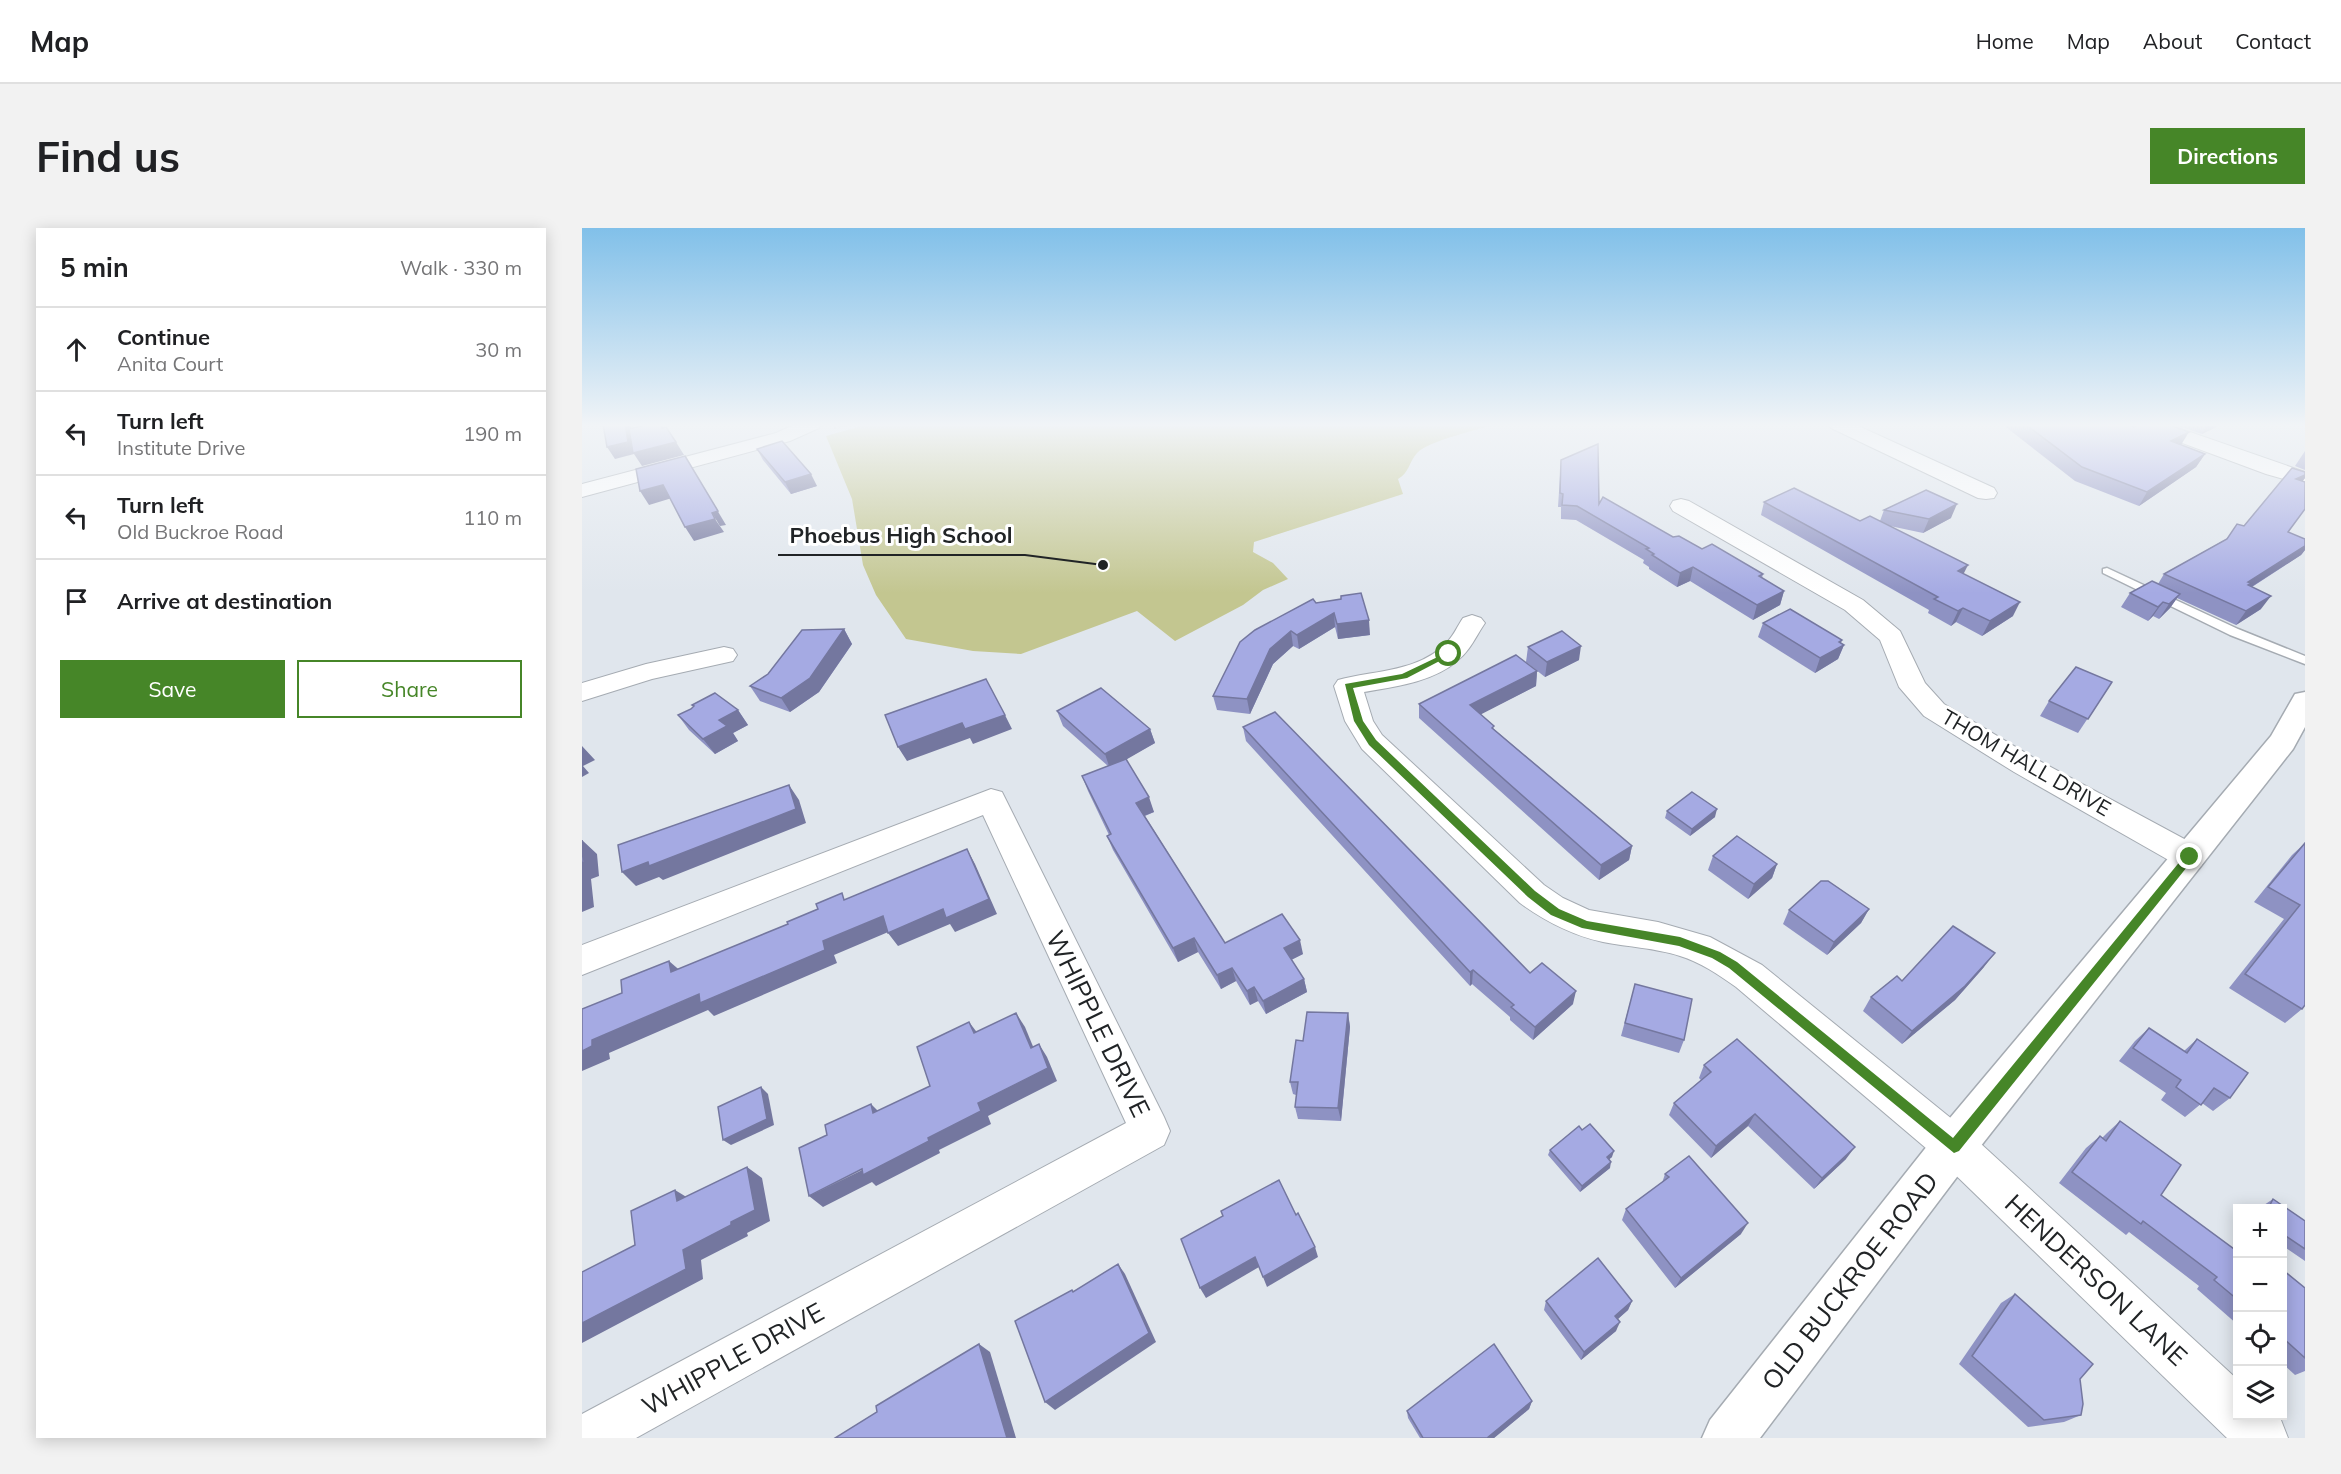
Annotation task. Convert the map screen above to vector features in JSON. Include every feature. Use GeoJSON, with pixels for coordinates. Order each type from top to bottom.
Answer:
{"type":"FeatureCollection","features":[{"type":"Feature","properties":{"kind":"street"},"geometry":{"type":"LineString","coordinates":[[582,491],[620,480]]}},
{"type":"Feature","properties":{"kind":"street"},"geometry":{"type":"LineString","coordinates":[[1959,480],[1986,493]]}},
{"type":"Feature","properties":{"kind":"street","name":"THOM HALL DRIVE"},"geometry":{"type":"LineString","coordinates":[[1681,506],[1854,605],[1891,636],[1913,687],[1934,710],[2024,765],[2190,857]]}},
{"type":"Feature","properties":{"kind":"street","name":"HENDERSON LANE"},"geometry":{"type":"LineString","coordinates":[[1472,623],[1457,648],[1440,660],[1394,679],[1348,686],[1359,721],[1372,742],[1543,903],[1569,919],[1586,925],[1680,941],[1716,955],[1733,965],[1954,1146],[2233,1410]]}},
{"type":"Feature","properties":{"kind":"street"},"geometry":{"type":"LineString","coordinates":[[582,692],[646,672],[724,655]]}},
{"type":"Feature","properties":{"kind":"street","name":"OLD BUCKROE ROAD"},"geometry":{"type":"LineString","coordinates":[[1728,1438],[1954,1146],[2282,742],[2305,701]]}},
{"type":"Feature","properties":{"kind":"street","name":"WHIPPLE DRIVE"},"geometry":{"type":"LineString","coordinates":[[582,960],[991,800],[1149,1131],[587,1438]]}},
{"type":"Feature","properties":{"kind":"street","name":"HENDERSON LANE"},"geometry":{"type":"LineString","coordinates":[[2243,1420],[2263,1438]]}},
{"type":"Feature","properties":{"kind":"lane"},"geometry":{"type":"LineString","coordinates":[[2107,571],[2234,632],[2305,660]]}},
{"type":"Feature","properties":{"kind":"green space"},"geometry":{"type":"Polygon","coordinates":[[[844,480],[1398,480],[1403,494],[1254,542],[1253,552],[1273,563],[1288,579],[1263,590],[1243,605],[1175,641],[1137,611],[1021,654],[973,651],[906,639],[876,595],[863,565],[852,499],[844,480]]]}},
{"type":"Feature","properties":{"kind":"building"},"geometry":{"type":"Polygon","coordinates":[[[638,480],[700,480],[718,511],[712,513],[715,519],[685,527],[663,485],[640,491],[638,480]]]}},
{"type":"Feature","properties":{"kind":"building"},"geometry":{"type":"Polygon","coordinates":[[[1560,480],[1599,480],[1599,504],[1603,497],[1673,537],[1679,536],[1702,549],[1712,544],[1763,574],[1759,576],[1784,591],[1757,605],[1693,567],[1680,573],[1652,555],[1654,554],[1646,549],[1649,548],[1577,506],[1562,505],[1563,494],[1560,493],[1560,480]]]}},
{"type":"Feature","properties":{"kind":"building"},"geometry":{"type":"Polygon","coordinates":[[[2117,480],[2165,480],[2147,492],[2117,480]]]}},
{"type":"Feature","properties":{"kind":"building"},"geometry":{"type":"Polygon","coordinates":[[[2282,480],[2305,482],[2305,509],[2288,532],[2305,539],[2305,546],[2248,582],[2251,583],[2248,585],[2271,596],[2246,611],[2164,574],[2227,539],[2237,524],[2244,526],[2282,480]]]}},
{"type":"Feature","properties":{"kind":"building"},"geometry":{"type":"Polygon","coordinates":[[[1794,488],[1860,521],[1870,516],[1968,565],[1958,571],[2020,602],[1990,621],[1963,608],[1958,611],[1934,599],[1938,597],[1764,502],[1794,488]]]}},
{"type":"Feature","properties":{"kind":"building"},"geometry":{"type":"Polygon","coordinates":[[[1926,490],[1957,504],[1929,519],[1884,510],[1926,490]]]}},
{"type":"Feature","properties":{"kind":"building"},"geometry":{"type":"Polygon","coordinates":[[[2152,581],[2180,594],[2169,604],[2163,602],[2158,607],[2130,593],[2152,581]]]}},
{"type":"Feature","properties":{"kind":"building"},"geometry":{"type":"Polygon","coordinates":[[[1361,593],[1369,620],[1337,624],[1334,613],[1297,635],[1291,631],[1270,649],[1247,699],[1213,696],[1240,642],[1255,630],[1313,599],[1316,603],[1361,593]]]}},
{"type":"Feature","properties":{"kind":"building"},"geometry":{"type":"Polygon","coordinates":[[[1790,609],[1842,640],[1839,642],[1844,645],[1820,658],[1763,623],[1790,609]]]}},
{"type":"Feature","properties":{"kind":"building"},"geometry":{"type":"Polygon","coordinates":[[[844,629],[810,678],[781,698],[750,686],[768,674],[802,630],[844,629]]]}},
{"type":"Feature","properties":{"kind":"building"},"geometry":{"type":"Polygon","coordinates":[[[1562,631],[1581,646],[1547,662],[1528,647],[1562,631]]]}},
{"type":"Feature","properties":{"kind":"building"},"geometry":{"type":"Polygon","coordinates":[[[1516,655],[1537,671],[1470,705],[1494,726],[1492,728],[1632,846],[1601,865],[1419,704],[1516,655]]]}},
{"type":"Feature","properties":{"kind":"building"},"geometry":{"type":"Polygon","coordinates":[[[2076,667],[2112,682],[2088,719],[2049,701],[2076,667]]]}},
{"type":"Feature","properties":{"kind":"building"},"geometry":{"type":"Polygon","coordinates":[[[986,679],[1005,715],[965,729],[962,723],[898,747],[885,715],[986,679]]]}},
{"type":"Feature","properties":{"kind":"building"},"geometry":{"type":"Polygon","coordinates":[[[1101,688],[1150,729],[1105,754],[1057,711],[1101,688]]]}},
{"type":"Feature","properties":{"kind":"building"},"geometry":{"type":"Polygon","coordinates":[[[715,693],[738,710],[719,720],[727,726],[703,739],[678,715],[715,693]]]}},
{"type":"Feature","properties":{"kind":"building"},"geometry":{"type":"Polygon","coordinates":[[[1275,712],[1530,973],[1542,963],[1576,991],[1535,1027],[1511,1007],[1514,1005],[1473,970],[1470,972],[1243,727],[1275,712]]]}},
{"type":"Feature","properties":{"kind":"building"},"geometry":{"type":"Polygon","coordinates":[[[1126,759],[1149,797],[1136,803],[1225,943],[1282,914],[1300,940],[1284,948],[1304,979],[1263,1001],[1254,987],[1247,991],[1232,968],[1217,975],[1194,938],[1173,948],[1107,836],[1111,834],[1082,776],[1126,759]]]}},
{"type":"Feature","properties":{"kind":"building"},"geometry":{"type":"Polygon","coordinates":[[[789,785],[796,809],[649,866],[648,862],[622,872],[618,845],[789,785]]]}},
{"type":"Feature","properties":{"kind":"building"},"geometry":{"type":"Polygon","coordinates":[[[1692,792],[1717,809],[1692,829],[1667,811],[1692,792]]]}},
{"type":"Feature","properties":{"kind":"building"},"geometry":{"type":"Polygon","coordinates":[[[1737,836],[1777,864],[1754,884],[1713,856],[1737,836]]]}},
{"type":"Feature","properties":{"kind":"building"},"geometry":{"type":"Polygon","coordinates":[[[582,840],[584,862],[582,863],[582,840]]]}},
{"type":"Feature","properties":{"kind":"building"},"geometry":{"type":"Polygon","coordinates":[[[2305,843],[2305,1005],[2302,1009],[2245,974],[2300,905],[2268,887],[2305,843]]]}},
{"type":"Feature","properties":{"kind":"building"},"geometry":{"type":"Polygon","coordinates":[[[967,849],[989,899],[946,918],[943,909],[888,933],[883,916],[823,941],[825,950],[700,1003],[699,994],[592,1040],[592,1046],[582,1051],[582,1009],[622,993],[621,980],[669,961],[671,972],[788,924],[787,922],[818,909],[816,904],[842,893],[844,900],[967,849]]]}},
{"type":"Feature","properties":{"kind":"building"},"geometry":{"type":"Polygon","coordinates":[[[1821,881],[1828,881],[1869,909],[1834,942],[1789,910],[1821,881]]]}},
{"type":"Feature","properties":{"kind":"building"},"geometry":{"type":"Polygon","coordinates":[[[1953,926],[1995,953],[1965,986],[1912,1031],[1871,997],[1897,976],[1902,981],[1953,926]]]}},
{"type":"Feature","properties":{"kind":"building"},"geometry":{"type":"Polygon","coordinates":[[[1635,984],[1692,999],[1684,1040],[1625,1023],[1635,984]]]}},
{"type":"Feature","properties":{"kind":"building"},"geometry":{"type":"Polygon","coordinates":[[[1307,1012],[1348,1013],[1338,1108],[1295,1107],[1298,1082],[1290,1082],[1296,1040],[1303,1041],[1307,1012]]]}},
{"type":"Feature","properties":{"kind":"building"},"geometry":{"type":"Polygon","coordinates":[[[1016,1013],[1031,1048],[1039,1044],[1048,1068],[978,1103],[981,1111],[928,1138],[929,1141],[863,1175],[862,1169],[809,1196],[799,1148],[827,1135],[825,1125],[871,1104],[873,1113],[930,1086],[917,1047],[969,1022],[974,1033],[1016,1013]]]}},
{"type":"Feature","properties":{"kind":"building"},"geometry":{"type":"Polygon","coordinates":[[[2149,1028],[2187,1053],[2197,1039],[2248,1073],[2230,1098],[2214,1088],[2201,1105],[2176,1087],[2181,1080],[2133,1048],[2149,1028]]]}},
{"type":"Feature","properties":{"kind":"building"},"geometry":{"type":"Polygon","coordinates":[[[1737,1039],[1855,1147],[1822,1178],[1755,1114],[1716,1146],[1674,1103],[1711,1072],[1704,1065],[1737,1039]]]}},
{"type":"Feature","properties":{"kind":"building"},"geometry":{"type":"Polygon","coordinates":[[[761,1087],[767,1119],[723,1140],[718,1107],[761,1087]]]}},
{"type":"Feature","properties":{"kind":"building"},"geometry":{"type":"Polygon","coordinates":[[[2120,1121],[2181,1165],[2161,1195],[2233,1248],[2233,1296],[2214,1280],[2217,1277],[2143,1221],[2141,1224],[2072,1172],[2100,1136],[2106,1141],[2120,1121]]]}},
{"type":"Feature","properties":{"kind":"building"},"geometry":{"type":"Polygon","coordinates":[[[1590,1124],[1614,1151],[1607,1157],[1611,1162],[1582,1186],[1550,1150],[1579,1126],[1582,1130],[1590,1124]]]}},
{"type":"Feature","properties":{"kind":"building"},"geometry":{"type":"Polygon","coordinates":[[[1689,1156],[1748,1223],[1681,1278],[1626,1209],[1669,1177],[1665,1174],[1689,1156]]]}},
{"type":"Feature","properties":{"kind":"building"},"geometry":{"type":"Polygon","coordinates":[[[747,1167],[755,1210],[683,1250],[686,1269],[582,1323],[582,1272],[635,1245],[631,1211],[675,1190],[677,1201],[747,1167]]]}},
{"type":"Feature","properties":{"kind":"building"},"geometry":{"type":"Polygon","coordinates":[[[1279,1180],[1315,1247],[1263,1277],[1255,1257],[1200,1288],[1181,1239],[1223,1216],[1221,1211],[1279,1180]]]}},
{"type":"Feature","properties":{"kind":"building"},"geometry":{"type":"Polygon","coordinates":[[[2273,1199],[2280,1204],[2270,1204],[2273,1199]]]}},
{"type":"Feature","properties":{"kind":"building"},"geometry":{"type":"Polygon","coordinates":[[[2287,1209],[2305,1221],[2305,1249],[2287,1237],[2287,1209]]]}},
{"type":"Feature","properties":{"kind":"building"},"geometry":{"type":"Polygon","coordinates":[[[1598,1258],[1632,1301],[1615,1316],[1620,1322],[1584,1352],[1546,1301],[1598,1258]]]}},
{"type":"Feature","properties":{"kind":"building"},"geometry":{"type":"Polygon","coordinates":[[[1118,1264],[1149,1333],[1045,1402],[1015,1321],[1072,1290],[1073,1292],[1118,1264]]]}},
{"type":"Feature","properties":{"kind":"building"},"geometry":{"type":"Polygon","coordinates":[[[2287,1273],[2305,1288],[2305,1358],[2287,1342],[2287,1273]]]}},
{"type":"Feature","properties":{"kind":"building"},"geometry":{"type":"Polygon","coordinates":[[[2015,1294],[2093,1364],[2080,1379],[2083,1404],[2081,1415],[2044,1420],[1972,1356],[2015,1294]]]}},
{"type":"Feature","properties":{"kind":"building"},"geometry":{"type":"Polygon","coordinates":[[[979,1344],[1007,1438],[835,1438],[877,1412],[876,1406],[979,1344]]]}},
{"type":"Feature","properties":{"kind":"building"},"geometry":{"type":"Polygon","coordinates":[[[1494,1344],[1532,1401],[1487,1438],[1423,1438],[1407,1411],[1494,1344]]]}},
{"type":"Feature","properties":{"kind":"place","name":"Phoebus High School"},"geometry":{"type":"Point","coordinates":[1103,565]}},
{"type":"Feature","properties":{"kind":"route"},"geometry":{"type":"LineString","coordinates":[[1449,654],[1404,676],[1348,686],[1359,721],[1372,742],[1532,894],[1555,912],[1586,925],[1663,937],[1716,955],[1749,976],[1954,1146],[2190,857]]}}]}
